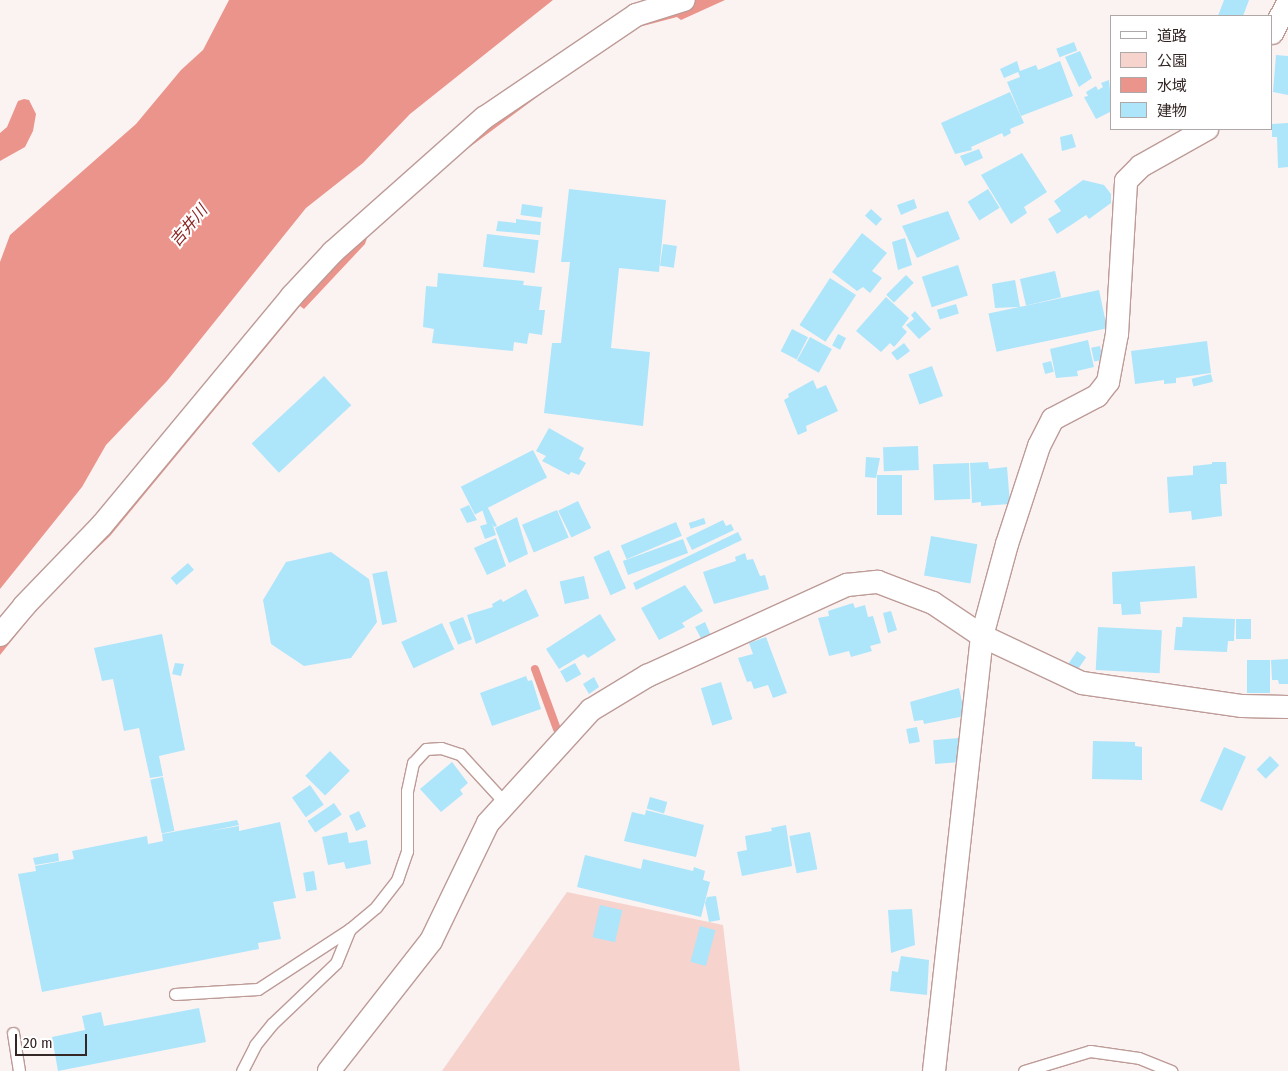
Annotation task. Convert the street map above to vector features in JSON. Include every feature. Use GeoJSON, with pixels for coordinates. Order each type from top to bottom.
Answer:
{"type":"FeatureCollection","features":[{"type":"Feature","properties":{"kind":"street"},"geometry":{"type":"LineString","coordinates":[[0,635],[24,606],[102,525],[292,296],[333,252],[484,118],[636,15],[684,0]]}},
{"type":"Feature","properties":{"kind":"street"},"geometry":{"type":"LineString","coordinates":[[1273,31],[1288,3]]}},
{"type":"Feature","properties":{"kind":"street"},"geometry":{"type":"LineString","coordinates":[[934,1071],[982,636],[1007,544],[1039,446],[1053,419],[1097,396],[1108,382],[1114,365],[1126,181],[1141,166],[1205,130]]}},
{"type":"Feature","properties":{"kind":"street"},"geometry":{"type":"LineString","coordinates":[[329,1071],[431,942],[488,824],[591,710],[647,676],[847,585],[878,582],[933,604],[982,636],[1082,683],[1242,706],[1288,706]]}},
{"type":"Feature","properties":{"kind":"lane"},"geometry":{"type":"LineString","coordinates":[[175,994],[258,989],[350,929],[376,907],[396,880],[407,851],[407,792],[413,763],[426,749],[441,748],[460,754],[506,804]]}},
{"type":"Feature","properties":{"kind":"lane"},"geometry":{"type":"LineString","coordinates":[[242,1071],[255,1045],[272,1024],[336,963],[350,929]]}},
{"type":"Feature","properties":{"kind":"lane"},"geometry":{"type":"LineString","coordinates":[[13,1033],[19,1071]]}},
{"type":"Feature","properties":{"kind":"lane"},"geometry":{"type":"LineString","coordinates":[[1024,1071],[1090,1051],[1139,1058],[1172,1071]]}},
{"type":"Feature","properties":{"kind":"green space"},"geometry":{"type":"Polygon","coordinates":[[[567,892],[723,925],[740,1071],[442,1071],[567,892]]]}},
{"type":"Feature","properties":{"kind":"water","name":"吉井川"},"geometry":{"type":"Polygon","coordinates":[[[229,0],[553,0],[410,114],[363,163],[306,208],[167,381],[106,445],[82,487],[0,589],[0,262],[10,235],[136,124],[181,70],[203,50],[229,0]]]}},
{"type":"Feature","properties":{"kind":"water"},"geometry":{"type":"Polygon","coordinates":[[[696,0],[725,0],[681,20],[677,17],[639,27],[611,42],[455,158],[367,238],[365,244],[304,309],[300,306],[110,536],[49,594],[0,655],[0,639],[228,378],[406,190],[581,54],[696,0]]]}},
{"type":"Feature","properties":{"kind":"water"},"geometry":{"type":"Polygon","coordinates":[[[29,100],[36,114],[33,131],[25,147],[0,161],[0,133],[7,127],[18,101],[29,100]]]}},
{"type":"Feature","properties":{"kind":"building"},"geometry":{"type":"Polygon","coordinates":[[[1224,0],[1249,0],[1243,15],[1218,15],[1224,0]]]}},
{"type":"Feature","properties":{"kind":"building"},"geometry":{"type":"Polygon","coordinates":[[[1074,42],[1077,50],[1059,57],[1056,49],[1074,42]]]}},
{"type":"Feature","properties":{"kind":"building"},"geometry":{"type":"Polygon","coordinates":[[[1080,51],[1092,78],[1079,87],[1065,57],[1080,51]]]}},
{"type":"Feature","properties":{"kind":"building"},"geometry":{"type":"Polygon","coordinates":[[[1276,55],[1288,56],[1288,95],[1273,92],[1276,55]]]}},
{"type":"Feature","properties":{"kind":"building"},"geometry":{"type":"Polygon","coordinates":[[[1017,61],[1020,71],[1036,65],[1038,70],[1060,61],[1073,96],[1021,116],[1007,82],[1020,77],[1018,72],[1004,78],[1000,69],[1017,61]]]}},
{"type":"Feature","properties":{"kind":"building"},"geometry":{"type":"Polygon","coordinates":[[[1109,80],[1110,112],[1096,119],[1084,97],[1088,96],[1086,92],[1096,86],[1098,90],[1103,87],[1101,83],[1109,80]]]}},
{"type":"Feature","properties":{"kind":"building"},"geometry":{"type":"Polygon","coordinates":[[[1010,92],[1024,123],[1010,129],[1011,133],[1004,137],[1002,133],[971,147],[972,150],[955,154],[941,123],[1010,92]]]}},
{"type":"Feature","properties":{"kind":"building"},"geometry":{"type":"Polygon","coordinates":[[[1288,123],[1288,167],[1278,168],[1277,137],[1272,137],[1273,124],[1288,123]]]}},
{"type":"Feature","properties":{"kind":"building"},"geometry":{"type":"Polygon","coordinates":[[[1072,134],[1076,147],[1062,151],[1060,137],[1072,134]]]}},
{"type":"Feature","properties":{"kind":"building"},"geometry":{"type":"Polygon","coordinates":[[[979,149],[983,158],[965,166],[960,156],[979,149]]]}},
{"type":"Feature","properties":{"kind":"building"},"geometry":{"type":"Polygon","coordinates":[[[1022,153],[1047,192],[1024,207],[1027,213],[1011,224],[981,175],[1022,153]]]}},
{"type":"Feature","properties":{"kind":"building"},"geometry":{"type":"Polygon","coordinates":[[[1083,180],[1104,185],[1111,194],[1111,203],[1089,219],[1086,215],[1057,234],[1048,219],[1061,211],[1054,201],[1083,180]]]}},
{"type":"Feature","properties":{"kind":"building"},"geometry":{"type":"Polygon","coordinates":[[[569,189],[666,200],[659,272],[619,268],[611,348],[650,352],[643,426],[544,413],[552,343],[561,343],[570,262],[561,262],[569,189]]]}},
{"type":"Feature","properties":{"kind":"building"},"geometry":{"type":"Polygon","coordinates":[[[988,189],[1000,208],[979,220],[968,202],[988,189]]]}},
{"type":"Feature","properties":{"kind":"building"},"geometry":{"type":"Polygon","coordinates":[[[914,199],[917,208],[901,215],[897,205],[914,199]]]}},
{"type":"Feature","properties":{"kind":"building"},"geometry":{"type":"Polygon","coordinates":[[[522,204],[543,207],[541,218],[520,215],[522,204]]]}},
{"type":"Feature","properties":{"kind":"building"},"geometry":{"type":"Polygon","coordinates":[[[871,209],[882,219],[876,226],[865,216],[871,209]]]}},
{"type":"Feature","properties":{"kind":"building"},"geometry":{"type":"Polygon","coordinates":[[[948,211],[960,239],[917,258],[902,226],[948,211]]]}},
{"type":"Feature","properties":{"kind":"building"},"geometry":{"type":"Polygon","coordinates":[[[516,219],[541,222],[540,235],[496,231],[498,221],[516,223],[516,219]]]}},
{"type":"Feature","properties":{"kind":"building"},"geometry":{"type":"Polygon","coordinates":[[[862,233],[887,253],[872,271],[882,278],[870,293],[863,287],[857,291],[832,272],[862,233]]]}},
{"type":"Feature","properties":{"kind":"building"},"geometry":{"type":"Polygon","coordinates":[[[487,234],[539,240],[535,273],[483,267],[487,234]]]}},
{"type":"Feature","properties":{"kind":"building"},"geometry":{"type":"Polygon","coordinates":[[[905,238],[912,265],[898,270],[892,242],[905,238]]]}},
{"type":"Feature","properties":{"kind":"building"},"geometry":{"type":"Polygon","coordinates":[[[663,244],[677,246],[674,268],[660,266],[663,244]]]}},
{"type":"Feature","properties":{"kind":"building"},"geometry":{"type":"Polygon","coordinates":[[[958,265],[968,295],[932,307],[922,277],[958,265]]]}},
{"type":"Feature","properties":{"kind":"building"},"geometry":{"type":"Polygon","coordinates":[[[1055,271],[1061,297],[1026,305],[1020,279],[1055,271]]]}},
{"type":"Feature","properties":{"kind":"building"},"geometry":{"type":"Polygon","coordinates":[[[438,273],[524,281],[523,285],[542,287],[539,310],[545,310],[542,335],[529,333],[527,344],[514,342],[513,351],[432,343],[434,329],[423,327],[426,286],[437,287],[438,273]]]}},
{"type":"Feature","properties":{"kind":"building"},"geometry":{"type":"Polygon","coordinates":[[[906,275],[914,283],[894,303],[886,295],[906,275]]]}},
{"type":"Feature","properties":{"kind":"building"},"geometry":{"type":"Polygon","coordinates":[[[830,278],[856,295],[825,342],[800,325],[830,278]]]}},
{"type":"Feature","properties":{"kind":"building"},"geometry":{"type":"Polygon","coordinates":[[[1015,280],[1020,307],[995,308],[992,284],[1015,280]]]}},
{"type":"Feature","properties":{"kind":"building"},"geometry":{"type":"Polygon","coordinates":[[[1099,290],[1107,328],[997,352],[988,313],[1099,290]]]}},
{"type":"Feature","properties":{"kind":"building"},"geometry":{"type":"Polygon","coordinates":[[[886,297],[909,318],[902,327],[907,332],[894,347],[890,343],[881,352],[856,331],[886,297]]]}},
{"type":"Feature","properties":{"kind":"building"},"geometry":{"type":"Polygon","coordinates":[[[956,304],[959,314],[940,319],[937,310],[956,304]]]}},
{"type":"Feature","properties":{"kind":"building"},"geometry":{"type":"Polygon","coordinates":[[[915,311],[931,329],[919,339],[906,325],[914,319],[911,315],[915,311]]]}},
{"type":"Feature","properties":{"kind":"building"},"geometry":{"type":"Polygon","coordinates":[[[792,329],[808,337],[797,359],[781,351],[792,329]]]}},
{"type":"Feature","properties":{"kind":"building"},"geometry":{"type":"Polygon","coordinates":[[[838,334],[846,338],[840,350],[832,346],[838,334]]]}},
{"type":"Feature","properties":{"kind":"building"},"geometry":{"type":"Polygon","coordinates":[[[810,337],[832,349],[819,373],[797,361],[810,337]]]}},
{"type":"Feature","properties":{"kind":"building"},"geometry":{"type":"Polygon","coordinates":[[[1088,340],[1094,367],[1077,371],[1078,376],[1056,378],[1050,349],[1088,340]]]}},
{"type":"Feature","properties":{"kind":"building"},"geometry":{"type":"Polygon","coordinates":[[[1207,341],[1211,373],[1176,378],[1176,383],[1164,384],[1164,380],[1135,384],[1131,351],[1207,341]]]}},
{"type":"Feature","properties":{"kind":"building"},"geometry":{"type":"Polygon","coordinates":[[[904,343],[910,351],[897,361],[891,353],[904,343]]]}},
{"type":"Feature","properties":{"kind":"building"},"geometry":{"type":"Polygon","coordinates":[[[1100,346],[1103,360],[1094,362],[1091,348],[1100,346]]]}},
{"type":"Feature","properties":{"kind":"building"},"geometry":{"type":"Polygon","coordinates":[[[1051,361],[1054,372],[1045,374],[1042,363],[1051,361]]]}},
{"type":"Feature","properties":{"kind":"building"},"geometry":{"type":"Polygon","coordinates":[[[932,366],[943,396],[919,405],[909,375],[932,366]]]}},
{"type":"Feature","properties":{"kind":"building"},"geometry":{"type":"Polygon","coordinates":[[[1211,374],[1213,382],[1194,387],[1192,379],[1211,374]]]}},
{"type":"Feature","properties":{"kind":"building"},"geometry":{"type":"Polygon","coordinates":[[[324,376],[351,405],[279,473],[252,444],[324,376]]]}},
{"type":"Feature","properties":{"kind":"building"},"geometry":{"type":"Polygon","coordinates":[[[813,380],[817,389],[826,385],[838,411],[806,426],[807,431],[798,435],[784,400],[789,397],[788,394],[813,380]]]}},
{"type":"Feature","properties":{"kind":"building"},"geometry":{"type":"Polygon","coordinates":[[[549,428],[584,448],[579,459],[586,463],[579,475],[571,472],[569,475],[542,461],[546,456],[536,451],[549,428]]]}},
{"type":"Feature","properties":{"kind":"building"},"geometry":{"type":"Polygon","coordinates":[[[918,446],[919,470],[884,471],[883,447],[918,446]]]}},
{"type":"Feature","properties":{"kind":"building"},"geometry":{"type":"Polygon","coordinates":[[[533,450],[547,478],[475,514],[461,487],[533,450]]]}},
{"type":"Feature","properties":{"kind":"building"},"geometry":{"type":"Polygon","coordinates":[[[866,457],[880,458],[876,478],[865,477],[866,457]]]}},
{"type":"Feature","properties":{"kind":"building"},"geometry":{"type":"Polygon","coordinates":[[[988,462],[989,469],[1007,467],[1010,504],[981,506],[981,502],[972,503],[970,463],[988,462]]]}},
{"type":"Feature","properties":{"kind":"building"},"geometry":{"type":"Polygon","coordinates":[[[1212,462],[1226,462],[1227,484],[1220,484],[1222,516],[1192,520],[1191,511],[1169,513],[1167,477],[1193,475],[1193,466],[1212,464],[1212,462]]]}},
{"type":"Feature","properties":{"kind":"building"},"geometry":{"type":"Polygon","coordinates":[[[969,463],[970,499],[934,500],[933,464],[969,463]]]}},
{"type":"Feature","properties":{"kind":"building"},"geometry":{"type":"Polygon","coordinates":[[[877,475],[902,475],[902,515],[877,515],[877,475]]]}},
{"type":"Feature","properties":{"kind":"building"},"geometry":{"type":"Polygon","coordinates":[[[578,501],[591,528],[571,538],[558,511],[578,501]]]}},
{"type":"Feature","properties":{"kind":"building"},"geometry":{"type":"Polygon","coordinates":[[[469,505],[477,520],[467,523],[460,509],[469,505]]]}},
{"type":"Feature","properties":{"kind":"building"},"geometry":{"type":"Polygon","coordinates":[[[487,506],[497,526],[494,527],[492,523],[496,535],[485,539],[480,526],[487,524],[482,509],[487,506]]]}},
{"type":"Feature","properties":{"kind":"building"},"geometry":{"type":"Polygon","coordinates":[[[557,510],[569,538],[534,552],[522,525],[557,510]]]}},
{"type":"Feature","properties":{"kind":"building"},"geometry":{"type":"Polygon","coordinates":[[[517,517],[528,554],[509,563],[495,528],[517,517]]]}},
{"type":"Feature","properties":{"kind":"building"},"geometry":{"type":"Polygon","coordinates":[[[704,518],[706,524],[691,529],[689,523],[704,518]]]}},
{"type":"Feature","properties":{"kind":"building"},"geometry":{"type":"Polygon","coordinates":[[[723,520],[726,526],[731,524],[734,530],[692,550],[686,538],[723,520]]]}},
{"type":"Feature","properties":{"kind":"building"},"geometry":{"type":"Polygon","coordinates":[[[676,522],[682,536],[627,559],[621,545],[676,522]]]}},
{"type":"Feature","properties":{"kind":"building"},"geometry":{"type":"Polygon","coordinates":[[[738,532],[742,540],[636,590],[633,583],[738,532]]]}},
{"type":"Feature","properties":{"kind":"building"},"geometry":{"type":"Polygon","coordinates":[[[931,536],[977,544],[970,584],[924,575],[931,536]]]}},
{"type":"Feature","properties":{"kind":"building"},"geometry":{"type":"Polygon","coordinates":[[[496,538],[506,566],[487,575],[474,548],[496,538]]]}},
{"type":"Feature","properties":{"kind":"building"},"geometry":{"type":"Polygon","coordinates":[[[683,539],[688,553],[628,575],[623,561],[683,539]]]}},
{"type":"Feature","properties":{"kind":"building"},"geometry":{"type":"Polygon","coordinates":[[[609,550],[626,588],[611,595],[593,557],[609,550]]]}},
{"type":"Feature","properties":{"kind":"building"},"geometry":{"type":"Polygon","coordinates":[[[331,552],[369,579],[377,622],[351,658],[304,666],[271,644],[263,600],[286,562],[331,552]]]}},
{"type":"Feature","properties":{"kind":"building"},"geometry":{"type":"Polygon","coordinates":[[[745,553],[747,560],[753,559],[760,576],[765,575],[769,589],[714,604],[703,572],[736,561],[735,557],[745,553]]]}},
{"type":"Feature","properties":{"kind":"building"},"geometry":{"type":"Polygon","coordinates":[[[188,563],[194,570],[177,585],[171,578],[188,563]]]}},
{"type":"Feature","properties":{"kind":"building"},"geometry":{"type":"Polygon","coordinates":[[[1195,566],[1197,598],[1140,602],[1141,614],[1122,615],[1121,604],[1113,604],[1112,572],[1195,566]]]}},
{"type":"Feature","properties":{"kind":"building"},"geometry":{"type":"Polygon","coordinates":[[[387,571],[397,622],[382,625],[372,574],[387,571]]]}},
{"type":"Feature","properties":{"kind":"building"},"geometry":{"type":"Polygon","coordinates":[[[584,576],[589,598],[565,604],[560,582],[584,576]]]}},
{"type":"Feature","properties":{"kind":"building"},"geometry":{"type":"Polygon","coordinates":[[[685,585],[703,611],[682,623],[685,627],[659,640],[641,608],[685,585]]]}},
{"type":"Feature","properties":{"kind":"building"},"geometry":{"type":"Polygon","coordinates":[[[526,589],[539,616],[476,644],[467,615],[493,607],[492,604],[501,599],[503,602],[526,589]]]}},
{"type":"Feature","properties":{"kind":"building"},"geometry":{"type":"Polygon","coordinates":[[[853,603],[855,608],[865,605],[868,617],[873,616],[881,643],[870,646],[872,651],[851,657],[849,651],[829,656],[818,618],[829,616],[828,611],[853,603]]]}},
{"type":"Feature","properties":{"kind":"building"},"geometry":{"type":"Polygon","coordinates":[[[891,611],[897,630],[888,633],[883,613],[891,611]]]}},
{"type":"Feature","properties":{"kind":"building"},"geometry":{"type":"Polygon","coordinates":[[[600,614],[616,640],[588,658],[584,654],[559,669],[546,649],[600,614]]]}},
{"type":"Feature","properties":{"kind":"building"},"geometry":{"type":"Polygon","coordinates":[[[463,617],[472,639],[458,645],[449,623],[463,617]]]}},
{"type":"Feature","properties":{"kind":"building"},"geometry":{"type":"Polygon","coordinates":[[[1183,617],[1235,619],[1234,641],[1228,641],[1227,652],[1174,650],[1176,627],[1182,627],[1183,617]]]}},
{"type":"Feature","properties":{"kind":"building"},"geometry":{"type":"Polygon","coordinates":[[[1236,619],[1251,619],[1251,639],[1236,639],[1236,619]]]}},
{"type":"Feature","properties":{"kind":"building"},"geometry":{"type":"Polygon","coordinates":[[[705,622],[712,638],[703,642],[695,627],[705,622]]]}},
{"type":"Feature","properties":{"kind":"building"},"geometry":{"type":"Polygon","coordinates":[[[442,623],[454,649],[413,668],[401,642],[442,623]]]}},
{"type":"Feature","properties":{"kind":"building"},"geometry":{"type":"Polygon","coordinates":[[[1098,627],[1162,630],[1160,673],[1096,670],[1098,627]]]}},
{"type":"Feature","properties":{"kind":"building"},"geometry":{"type":"Polygon","coordinates":[[[162,634],[185,750],[159,756],[163,776],[150,778],[139,728],[124,731],[113,679],[102,681],[94,648],[162,634]]]}},
{"type":"Feature","properties":{"kind":"building"},"geometry":{"type":"Polygon","coordinates":[[[766,637],[787,693],[773,698],[768,685],[754,689],[751,681],[747,682],[738,658],[753,654],[749,643],[766,637]]]}},
{"type":"Feature","properties":{"kind":"building"},"geometry":{"type":"Polygon","coordinates":[[[1077,651],[1086,657],[1076,672],[1067,666],[1077,651]]]}},
{"type":"Feature","properties":{"kind":"building"},"geometry":{"type":"Polygon","coordinates":[[[1288,659],[1288,684],[1279,684],[1278,680],[1272,680],[1271,660],[1288,659]]]}},
{"type":"Feature","properties":{"kind":"building"},"geometry":{"type":"Polygon","coordinates":[[[1247,660],[1270,660],[1270,693],[1247,693],[1247,660]]]}},
{"type":"Feature","properties":{"kind":"building"},"geometry":{"type":"Polygon","coordinates":[[[175,663],[184,664],[181,676],[172,674],[175,663]]]}},
{"type":"Feature","properties":{"kind":"building"},"geometry":{"type":"Polygon","coordinates":[[[575,663],[581,674],[566,683],[560,671],[575,663]]]}},
{"type":"Feature","properties":{"kind":"building"},"geometry":{"type":"Polygon","coordinates":[[[526,676],[528,681],[532,680],[541,709],[492,726],[480,693],[526,676]]]}},
{"type":"Feature","properties":{"kind":"building"},"geometry":{"type":"Polygon","coordinates":[[[594,677],[599,687],[589,694],[583,684],[594,677]]]}},
{"type":"Feature","properties":{"kind":"building"},"geometry":{"type":"Polygon","coordinates":[[[721,682],[732,719],[712,725],[701,688],[721,682]]]}},
{"type":"Feature","properties":{"kind":"building"},"geometry":{"type":"Polygon","coordinates":[[[959,688],[965,716],[924,724],[923,720],[914,721],[910,702],[959,688]]]}},
{"type":"Feature","properties":{"kind":"building"},"geometry":{"type":"Polygon","coordinates":[[[917,727],[920,742],[909,744],[906,729],[917,727]]]}},
{"type":"Feature","properties":{"kind":"building"},"geometry":{"type":"Polygon","coordinates":[[[958,738],[960,762],[935,764],[933,740],[958,738]]]}},
{"type":"Feature","properties":{"kind":"building"},"geometry":{"type":"Polygon","coordinates":[[[1093,741],[1135,742],[1135,746],[1142,747],[1142,780],[1092,779],[1093,741]]]}},
{"type":"Feature","properties":{"kind":"building"},"geometry":{"type":"Polygon","coordinates":[[[1224,747],[1246,757],[1222,811],[1200,801],[1224,747]]]}},
{"type":"Feature","properties":{"kind":"building"},"geometry":{"type":"Polygon","coordinates":[[[330,751],[350,771],[325,796],[305,776],[330,751]]]}},
{"type":"Feature","properties":{"kind":"building"},"geometry":{"type":"Polygon","coordinates":[[[1270,756],[1279,765],[1266,779],[1257,769],[1270,756]]]}},
{"type":"Feature","properties":{"kind":"building"},"geometry":{"type":"Polygon","coordinates":[[[452,762],[468,783],[460,790],[463,794],[441,812],[420,789],[452,762]]]}},
{"type":"Feature","properties":{"kind":"building"},"geometry":{"type":"Polygon","coordinates":[[[163,777],[174,831],[162,834],[150,780],[163,777]]]}},
{"type":"Feature","properties":{"kind":"building"},"geometry":{"type":"Polygon","coordinates":[[[310,785],[324,805],[306,817],[292,798],[310,785]]]}},
{"type":"Feature","properties":{"kind":"building"},"geometry":{"type":"Polygon","coordinates":[[[650,797],[667,802],[664,813],[647,809],[650,797]]]}},
{"type":"Feature","properties":{"kind":"building"},"geometry":{"type":"Polygon","coordinates":[[[334,803],[342,815],[315,833],[307,821],[334,803]]]}},
{"type":"Feature","properties":{"kind":"building"},"geometry":{"type":"Polygon","coordinates":[[[646,810],[704,825],[696,857],[624,841],[632,812],[645,815],[646,810]]]}},
{"type":"Feature","properties":{"kind":"building"},"geometry":{"type":"Polygon","coordinates":[[[359,811],[366,826],[356,831],[349,816],[359,811]]]}},
{"type":"Feature","properties":{"kind":"building"},"geometry":{"type":"Polygon","coordinates":[[[237,820],[239,825],[210,831],[239,826],[239,831],[280,822],[296,898],[273,902],[281,939],[258,943],[259,949],[42,992],[18,874],[36,871],[35,866],[74,859],[72,851],[147,836],[148,844],[163,841],[162,834],[237,820]]]}},
{"type":"Feature","properties":{"kind":"building"},"geometry":{"type":"Polygon","coordinates":[[[786,825],[792,866],[742,876],[737,852],[747,850],[745,836],[772,831],[771,828],[786,825]]]}},
{"type":"Feature","properties":{"kind":"building"},"geometry":{"type":"Polygon","coordinates":[[[347,832],[349,843],[367,840],[371,864],[346,869],[344,862],[328,865],[322,837],[347,832]]]}},
{"type":"Feature","properties":{"kind":"building"},"geometry":{"type":"Polygon","coordinates":[[[810,832],[817,869],[797,873],[789,836],[810,832]]]}},
{"type":"Feature","properties":{"kind":"building"},"geometry":{"type":"Polygon","coordinates":[[[58,853],[59,861],[35,865],[33,858],[58,853]]]}},
{"type":"Feature","properties":{"kind":"building"},"geometry":{"type":"Polygon","coordinates":[[[585,855],[641,869],[643,859],[693,871],[694,867],[705,871],[703,880],[710,882],[701,917],[577,887],[585,855]]]}},
{"type":"Feature","properties":{"kind":"building"},"geometry":{"type":"Polygon","coordinates":[[[314,871],[317,890],[306,891],[303,873],[314,871]]]}},
{"type":"Feature","properties":{"kind":"building"},"geometry":{"type":"Polygon","coordinates":[[[716,896],[720,920],[709,922],[705,903],[707,897],[716,896]]]}},
{"type":"Feature","properties":{"kind":"building"},"geometry":{"type":"Polygon","coordinates":[[[600,905],[622,910],[615,942],[593,937],[600,905]]]}},
{"type":"Feature","properties":{"kind":"building"},"geometry":{"type":"Polygon","coordinates":[[[912,909],[915,945],[891,953],[888,910],[912,909]]]}},
{"type":"Feature","properties":{"kind":"building"},"geometry":{"type":"Polygon","coordinates":[[[700,926],[715,930],[706,966],[690,962],[700,926]]]}},
{"type":"Feature","properties":{"kind":"building"},"geometry":{"type":"Polygon","coordinates":[[[901,956],[929,960],[927,995],[890,991],[892,971],[898,972],[901,956]]]}},
{"type":"Feature","properties":{"kind":"building"},"geometry":{"type":"Polygon","coordinates":[[[199,1008],[206,1042],[58,1071],[52,1037],[85,1030],[82,1016],[101,1012],[104,1026],[199,1008]]]}},
{"type":"Feature","properties":{"kind":"waterway"},"geometry":{"type":"LineString","coordinates":[[535,669],[557,729]]}}]}
